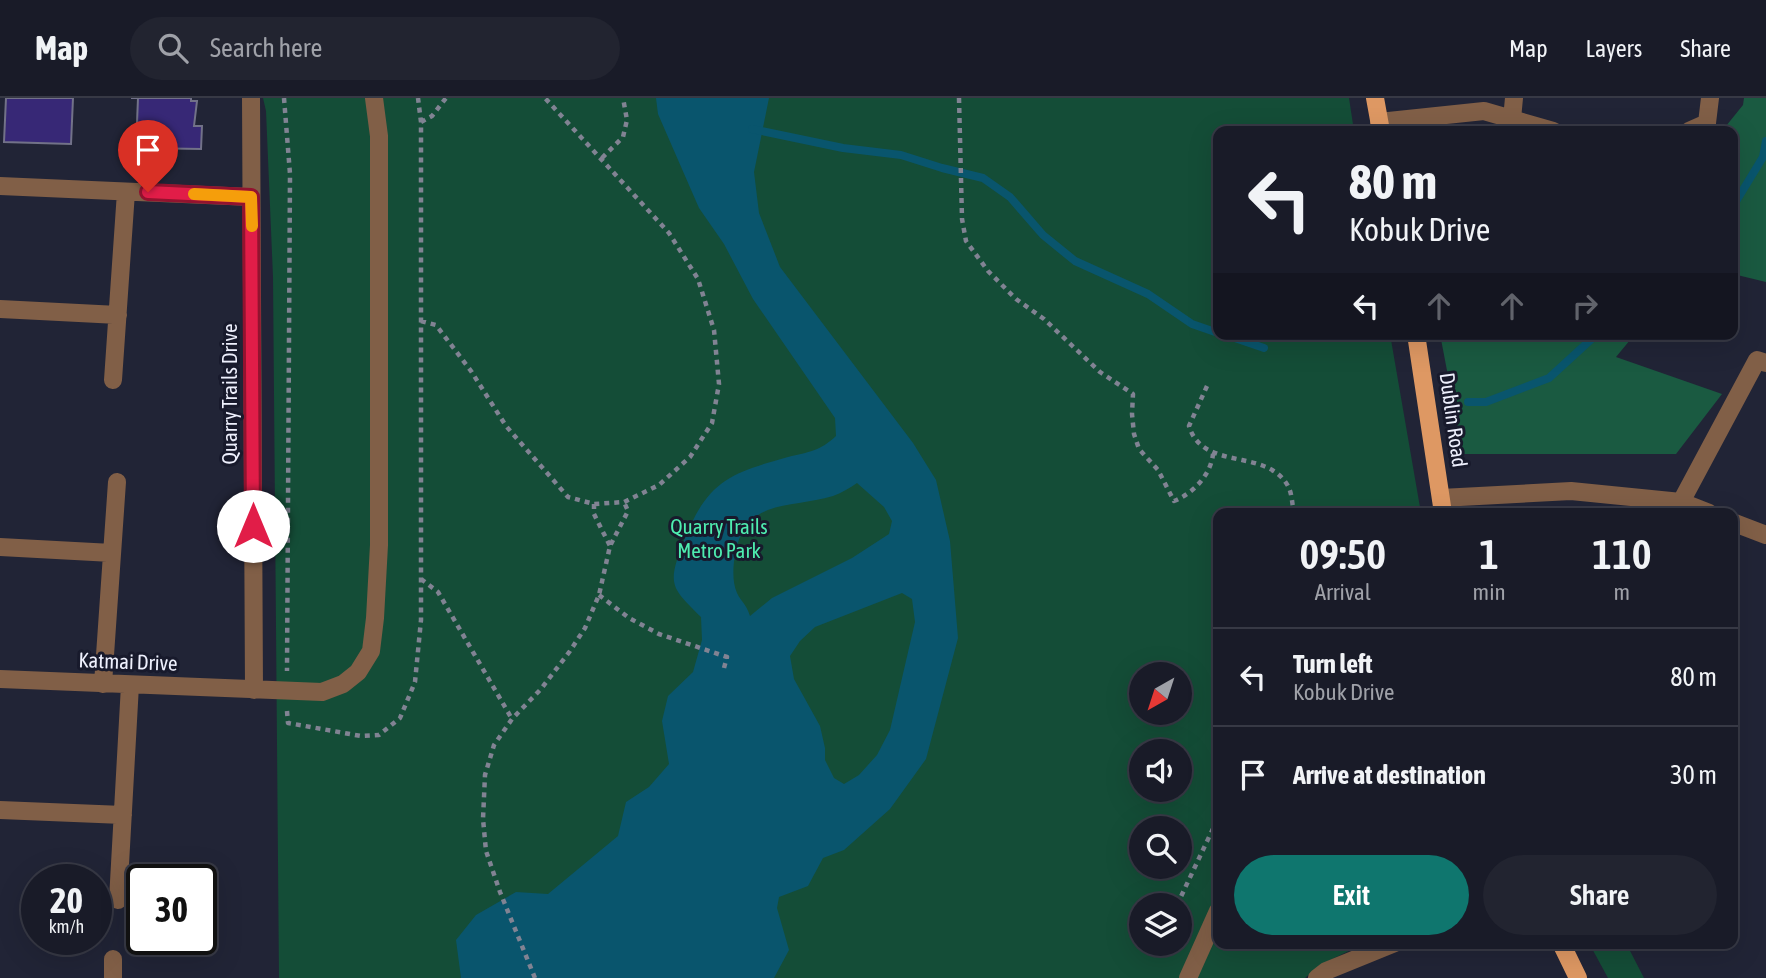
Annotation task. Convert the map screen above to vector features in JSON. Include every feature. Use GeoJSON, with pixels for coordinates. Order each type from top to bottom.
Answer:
{"type":"FeatureCollection","features":[{"type":"Feature","properties":{"kind":"main road"},"geometry":{"type":"LineString","coordinates":[[1375,98],[1380,126]]}},
{"type":"Feature","properties":{"kind":"main road","name":"Dublin Road"},"geometry":{"type":"LineString","coordinates":[[1417,340],[1442,505]]}},
{"type":"Feature","properties":{"kind":"main road"},"geometry":{"type":"LineString","coordinates":[[1564,949],[1578,978]]}},
{"type":"Feature","properties":{"kind":"street","name":"Quarry Trails Drive"},"geometry":{"type":"LineString","coordinates":[[251,98],[254,690]]}},
{"type":"Feature","properties":{"kind":"street","name":"Katmai Drive"},"geometry":{"type":"LineString","coordinates":[[0,679],[322,692],[342,684],[358,672],[371,651],[379,517],[380,150],[374,98]]}},
{"type":"Feature","properties":{"kind":"street"},"geometry":{"type":"LineString","coordinates":[[1512,119],[1514,98]]}},
{"type":"Feature","properties":{"kind":"street"},"geometry":{"type":"LineString","coordinates":[[1700,126],[1707,123],[1710,98]]}},
{"type":"Feature","properties":{"kind":"street"},"geometry":{"type":"LineString","coordinates":[[1386,126],[1484,111],[1536,126]]}},
{"type":"Feature","properties":{"kind":"street"},"geometry":{"type":"LineString","coordinates":[[0,186],[251,197]]}},
{"type":"Feature","properties":{"kind":"street"},"geometry":{"type":"LineString","coordinates":[[113,380],[126,192]]}},
{"type":"Feature","properties":{"kind":"street"},"geometry":{"type":"LineString","coordinates":[[0,309],[118,315]]}},
{"type":"Feature","properties":{"kind":"street"},"geometry":{"type":"LineString","coordinates":[[1681,502],[1757,360],[1766,363]]}},
{"type":"Feature","properties":{"kind":"street"},"geometry":{"type":"LineString","coordinates":[[103,684],[117,482]]}},
{"type":"Feature","properties":{"kind":"street"},"geometry":{"type":"LineString","coordinates":[[1442,505],[1570,491],[1681,502],[1696,508]]}},
{"type":"Feature","properties":{"kind":"street"},"geometry":{"type":"LineString","coordinates":[[1738,524],[1766,536]]}},
{"type":"Feature","properties":{"kind":"street"},"geometry":{"type":"LineString","coordinates":[[0,547],[112,553]]}},
{"type":"Feature","properties":{"kind":"street"},"geometry":{"type":"LineString","coordinates":[[118,900],[130,685]]}},
{"type":"Feature","properties":{"kind":"street"},"geometry":{"type":"LineString","coordinates":[[0,810],[123,815]]}},
{"type":"Feature","properties":{"kind":"street"},"geometry":{"type":"LineString","coordinates":[[1188,978],[1213,922]]}},
{"type":"Feature","properties":{"kind":"street"},"geometry":{"type":"LineString","coordinates":[[1317,978],[1326,971],[1380,949]]}},
{"type":"Feature","properties":{"kind":"street"},"geometry":{"type":"LineString","coordinates":[[113,958],[113,978]]}},
{"type":"Feature","properties":{"kind":"path"},"geometry":{"type":"LineString","coordinates":[[284,98],[290,174],[286,691],[288,723],[361,736],[379,735],[400,718],[415,682],[421,620],[421,122],[418,98]]}},
{"type":"Feature","properties":{"kind":"path"},"geometry":{"type":"LineString","coordinates":[[421,122],[432,116],[446,98]]}},
{"type":"Feature","properties":{"kind":"path"},"geometry":{"type":"LineString","coordinates":[[421,321],[436,325],[471,371],[506,426],[568,496],[594,504],[624,502],[659,485],[690,457],[712,423],[719,384],[714,331],[698,279],[669,233],[545,98]]}},
{"type":"Feature","properties":{"kind":"path"},"geometry":{"type":"LineString","coordinates":[[602,158],[623,138],[627,120],[623,98]]}},
{"type":"Feature","properties":{"kind":"path"},"geometry":{"type":"LineString","coordinates":[[959,99],[962,219],[966,241],[988,271],[1016,299],[1044,319],[1100,372],[1133,394],[1134,434],[1139,449],[1158,470],[1174,500],[1183,497],[1212,468],[1213,454]]}},
{"type":"Feature","properties":{"kind":"path"},"geometry":{"type":"LineString","coordinates":[[1207,386],[1189,426],[1193,438],[1213,454],[1259,464],[1278,472],[1289,488],[1293,508]]}},
{"type":"Feature","properties":{"kind":"path"},"geometry":{"type":"LineString","coordinates":[[535,978],[490,862],[483,819],[485,775],[494,746],[512,719],[541,689],[585,628],[599,595],[610,546],[628,511],[624,502]]}},
{"type":"Feature","properties":{"kind":"path"},"geometry":{"type":"LineString","coordinates":[[594,504],[594,514],[610,546]]}},
{"type":"Feature","properties":{"kind":"path"},"geometry":{"type":"LineString","coordinates":[[421,579],[438,592],[512,719]]}},
{"type":"Feature","properties":{"kind":"path"},"geometry":{"type":"LineString","coordinates":[[599,595],[629,618],[659,634],[727,657],[724,668]]}},
{"type":"Feature","properties":{"kind":"path"},"geometry":{"type":"LineString","coordinates":[[1183,893],[1213,829]]}},
{"type":"Feature","properties":{"kind":"green space","name":"Quarry Trails Metro Park"},"geometry":{"type":"Polygon","coordinates":[[[263,98],[1349,98],[1353,126],[1213,126],[1213,340],[1391,340],[1420,508],[1213,508],[1213,949],[1353,949],[1320,965],[1305,978],[279,978],[273,277],[266,111],[263,98]]]}},
{"type":"Feature","properties":{"kind":"green space"},"geometry":{"type":"Polygon","coordinates":[[[1744,98],[1766,98],[1766,282],[1738,275],[1738,126],[1726,126],[1743,105],[1744,98]]]}},
{"type":"Feature","properties":{"kind":"green space"},"geometry":{"type":"Polygon","coordinates":[[[1441,340],[1630,340],[1616,357],[1722,394],[1676,454],[1463,454],[1441,340]]]}},
{"type":"Feature","properties":{"kind":"green space"},"geometry":{"type":"Polygon","coordinates":[[[1592,949],[1629,949],[1644,978],[1608,978],[1592,949]]]}},
{"type":"Feature","properties":{"kind":"water"},"geometry":{"type":"Polygon","coordinates":[[[656,98],[769,98],[754,172],[759,213],[780,267],[913,443],[936,480],[950,541],[958,638],[926,759],[890,809],[844,850],[823,858],[808,886],[779,897],[777,908],[789,950],[774,978],[461,978],[456,940],[476,915],[516,892],[548,894],[618,836],[626,802],[649,787],[669,764],[662,721],[668,696],[693,672],[702,640],[701,617],[678,591],[674,577],[675,568],[683,543],[701,506],[722,483],[734,476],[767,463],[814,450],[836,436],[835,418],[753,299],[724,244],[699,208],[658,114],[656,98]],[[857,483],[833,496],[772,509],[759,514],[749,523],[740,536],[733,574],[737,593],[750,616],[772,598],[852,558],[889,534],[892,521],[884,507],[857,483]],[[902,593],[815,627],[800,641],[790,656],[794,679],[820,726],[825,760],[834,778],[844,784],[859,775],[877,755],[890,730],[915,622],[912,599],[902,593]]]}},
{"type":"Feature","properties":{"kind":"building"},"geometry":{"type":"Polygon","coordinates":[[[6,98],[73,98],[71,144],[4,142],[6,98]]]}},
{"type":"Feature","properties":{"kind":"building"},"geometry":{"type":"Polygon","coordinates":[[[138,98],[191,98],[191,101],[197,101],[194,126],[202,126],[201,149],[142,148],[143,122],[137,123],[138,98]]]}},
{"type":"Feature","properties":{"kind":"waterway"},"geometry":{"type":"LineString","coordinates":[[752,129],[843,148],[901,155],[983,178],[1010,197],[1043,235],[1075,261],[1148,294],[1192,324],[1213,331]]}},
{"type":"Feature","properties":{"kind":"waterway"},"geometry":{"type":"LineString","coordinates":[[1738,198],[1763,157],[1766,141]]}},
{"type":"Feature","properties":{"kind":"waterway"},"geometry":{"type":"LineString","coordinates":[[1241,340],[1264,348]]}},
{"type":"Feature","properties":{"kind":"waterway"},"geometry":{"type":"LineString","coordinates":[[1468,402],[1486,402],[1549,378],[1590,340]]}},
{"type":"Feature","properties":{"kind":"slow traffic"},"geometry":{"type":"LineString","coordinates":[[194,194],[251,197],[252,226]]}},
{"type":"Feature","properties":{"kind":"route"},"geometry":{"type":"LineString","coordinates":[[148,192],[251,197],[253,526]]}}]}
